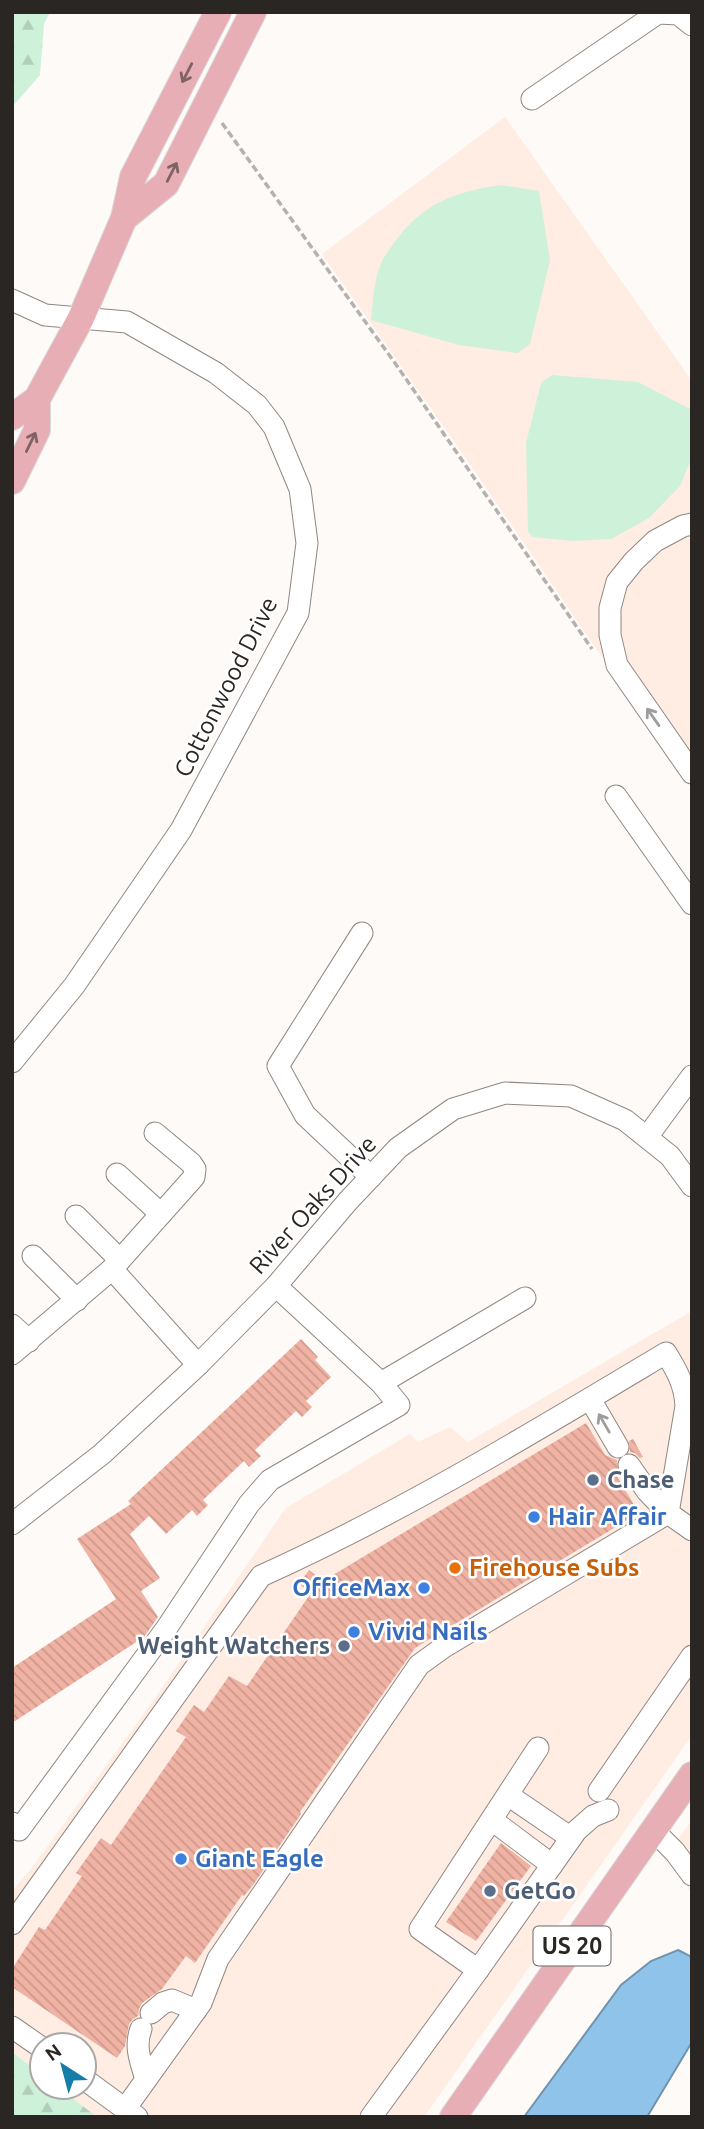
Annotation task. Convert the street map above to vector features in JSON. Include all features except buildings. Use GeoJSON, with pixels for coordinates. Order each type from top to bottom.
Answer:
{"type":"FeatureCollection","features":[{"type":"Feature","properties":{"kind":"main road"},"geometry":{"type":"LineString","coordinates":[[12,417],[37,399],[81,318],[124,218],[133,177],[218,12]]}},
{"type":"Feature","properties":{"kind":"main road"},"geometry":{"type":"LineString","coordinates":[[124,218],[166,184],[253,12]]}},
{"type":"Feature","properties":{"kind":"main road"},"geometry":{"type":"LineString","coordinates":[[12,481],[37,430],[37,399]]}},
{"type":"Feature","properties":{"kind":"main road","name":"US 20"},"geometry":{"type":"LineString","coordinates":[[453,2117],[692,1775]]}},
{"type":"Feature","properties":{"kind":"street"},"geometry":{"type":"LineString","coordinates":[[532,99],[658,13],[678,14],[692,25]]}},
{"type":"Feature","properties":{"kind":"street","name":"Cottonwood Drive"},"geometry":{"type":"LineString","coordinates":[[12,300],[45,315],[127,322],[216,373],[257,405],[274,427],[300,489],[307,543],[298,613],[181,831],[74,986],[12,1062]]}},
{"type":"Feature","properties":{"kind":"street"},"geometry":{"type":"LineString","coordinates":[[692,524],[655,541],[617,582],[610,608],[610,635],[617,665],[692,773]]}},
{"type":"Feature","properties":{"kind":"street"},"geometry":{"type":"LineString","coordinates":[[616,796],[692,904]]}},
{"type":"Feature","properties":{"kind":"street"},"geometry":{"type":"LineString","coordinates":[[362,933],[278,1066],[305,1115],[370,1177]]}},
{"type":"Feature","properties":{"kind":"street"},"geometry":{"type":"LineString","coordinates":[[647,1137],[692,1076]]}},
{"type":"Feature","properties":{"kind":"street","name":"River Oaks Drive"},"geometry":{"type":"LineString","coordinates":[[12,1524],[103,1454],[198,1365],[276,1286],[398,1148],[453,1109],[505,1093],[571,1096],[625,1120],[670,1156],[692,1186]]}},
{"type":"Feature","properties":{"kind":"street"},"geometry":{"type":"LineString","coordinates":[[12,1325],[20,1348],[116,1264],[194,1177],[195,1169],[184,1156],[155,1133]]}},
{"type":"Feature","properties":{"kind":"street"},"geometry":{"type":"LineString","coordinates":[[117,1174],[161,1214]]}},
{"type":"Feature","properties":{"kind":"street"},"geometry":{"type":"LineString","coordinates":[[76,1216],[198,1365]]}},
{"type":"Feature","properties":{"kind":"street"},"geometry":{"type":"LineString","coordinates":[[33,1256],[77,1300]]}},
{"type":"Feature","properties":{"kind":"street"},"geometry":{"type":"LineString","coordinates":[[12,1824],[19,1830],[166,1629],[249,1504],[270,1480],[399,1405],[381,1382],[276,1286]]}},
{"type":"Feature","properties":{"kind":"street"},"geometry":{"type":"LineString","coordinates":[[381,1382],[525,1298]]}},
{"type":"Feature","properties":{"kind":"street"},"geometry":{"type":"LineString","coordinates":[[12,1924],[261,1576],[329,1545],[536,1431],[666,1353],[682,1381],[686,1406],[668,1513],[444,1647],[419,1665],[218,1959],[201,2003],[146,2079],[131,2113],[98,2089]]}},
{"type":"Feature","properties":{"kind":"street"},"geometry":{"type":"LineString","coordinates":[[590,1399],[623,1456],[652,1497],[668,1513],[692,1530]]}},
{"type":"Feature","properties":{"kind":"street"},"geometry":{"type":"LineString","coordinates":[[371,2117],[571,1838],[593,1816],[692,1656]]}},
{"type":"Feature","properties":{"kind":"street"},"geometry":{"type":"LineString","coordinates":[[478,1970],[420,1929],[538,1748]]}},
{"type":"Feature","properties":{"kind":"street"},"geometry":{"type":"LineString","coordinates":[[508,1795],[571,1838]]}},
{"type":"Feature","properties":{"kind":"street"},"geometry":{"type":"LineString","coordinates":[[492,1820],[552,1865]]}},
{"type":"Feature","properties":{"kind":"street"},"geometry":{"type":"LineString","coordinates":[[653,1830],[675,1852],[692,1875]]}},
{"type":"Feature","properties":{"kind":"street"},"geometry":{"type":"LineString","coordinates":[[146,2079],[138,2037],[146,2022],[163,2003],[172,2000],[196,2010]]}},
{"type":"Feature","properties":{"kind":"street"},"geometry":{"type":"LineString","coordinates":[[12,2027],[28,2038]]}},
{"type":"Feature","properties":{"kind":"path"},"geometry":{"type":"LineString","coordinates":[[222,123],[395,363],[597,656]]}},
{"type":"Feature","properties":{"kind":"shaded area"},"geometry":{"type":"Polygon","coordinates":[[[505,117],[692,381],[692,788],[322,254],[505,117]]]}},
{"type":"Feature","properties":{"kind":"shaded area"},"geometry":{"type":"Polygon","coordinates":[[[692,1311],[692,1735],[424,2117],[97,2117],[76,2101],[98,2101],[98,2031],[28,2031],[28,2064],[12,2052],[12,1891],[34,1865],[155,1698],[286,1508],[410,1434],[418,1442],[450,1427],[468,1442],[692,1311]]]}},
{"type":"Feature","properties":{"kind":"shaded area"},"geometry":{"type":"Polygon","coordinates":[[[692,1820],[692,1894],[672,1865],[664,1859],[692,1820]]]}},
{"type":"Feature","properties":{"kind":"green space"},"geometry":{"type":"Polygon","coordinates":[[[12,12],[50,12],[44,24],[40,75],[12,107],[12,12]]]}},
{"type":"Feature","properties":{"kind":"green space"},"geometry":{"type":"Polygon","coordinates":[[[501,185],[539,191],[550,260],[530,344],[518,353],[459,345],[371,320],[379,268],[405,229],[428,209],[454,196],[501,185]]]}},
{"type":"Feature","properties":{"kind":"green space"},"geometry":{"type":"Polygon","coordinates":[[[552,375],[638,382],[692,410],[692,457],[680,486],[649,518],[611,539],[573,541],[532,537],[528,531],[526,443],[541,383],[552,375]]]}},
{"type":"Feature","properties":{"kind":"green space"},"geometry":{"type":"Polygon","coordinates":[[[12,2052],[28,2064],[28,2101],[76,2101],[97,2117],[12,2117],[12,2052]]]}},
{"type":"Feature","properties":{"kind":"water"},"geometry":{"type":"Polygon","coordinates":[[[678,1950],[692,1957],[692,2042],[647,2117],[524,2117],[621,1985],[651,1961],[678,1950]]]}},
{"type":"Feature","properties":{"kind":"place","name":"Chase"},"geometry":{"type":"Point","coordinates":[593,1480]}},
{"type":"Feature","properties":{"kind":"place","name":"Hair Affair"},"geometry":{"type":"Point","coordinates":[534,1517]}},
{"type":"Feature","properties":{"kind":"place","name":"Firehouse Subs"},"geometry":{"type":"Point","coordinates":[455,1568]}},
{"type":"Feature","properties":{"kind":"place","name":"OfficeMax"},"geometry":{"type":"Point","coordinates":[424,1588]}},
{"type":"Feature","properties":{"kind":"place","name":"Vivid Nails"},"geometry":{"type":"Point","coordinates":[354,1632]}},
{"type":"Feature","properties":{"kind":"place","name":"Weight Watchers"},"geometry":{"type":"Point","coordinates":[344,1646]}},
{"type":"Feature","properties":{"kind":"place","name":"Giant Eagle"},"geometry":{"type":"Point","coordinates":[181,1859]}},
{"type":"Feature","properties":{"kind":"place","name":"GetGo"},"geometry":{"type":"Point","coordinates":[490,1891]}}]}
